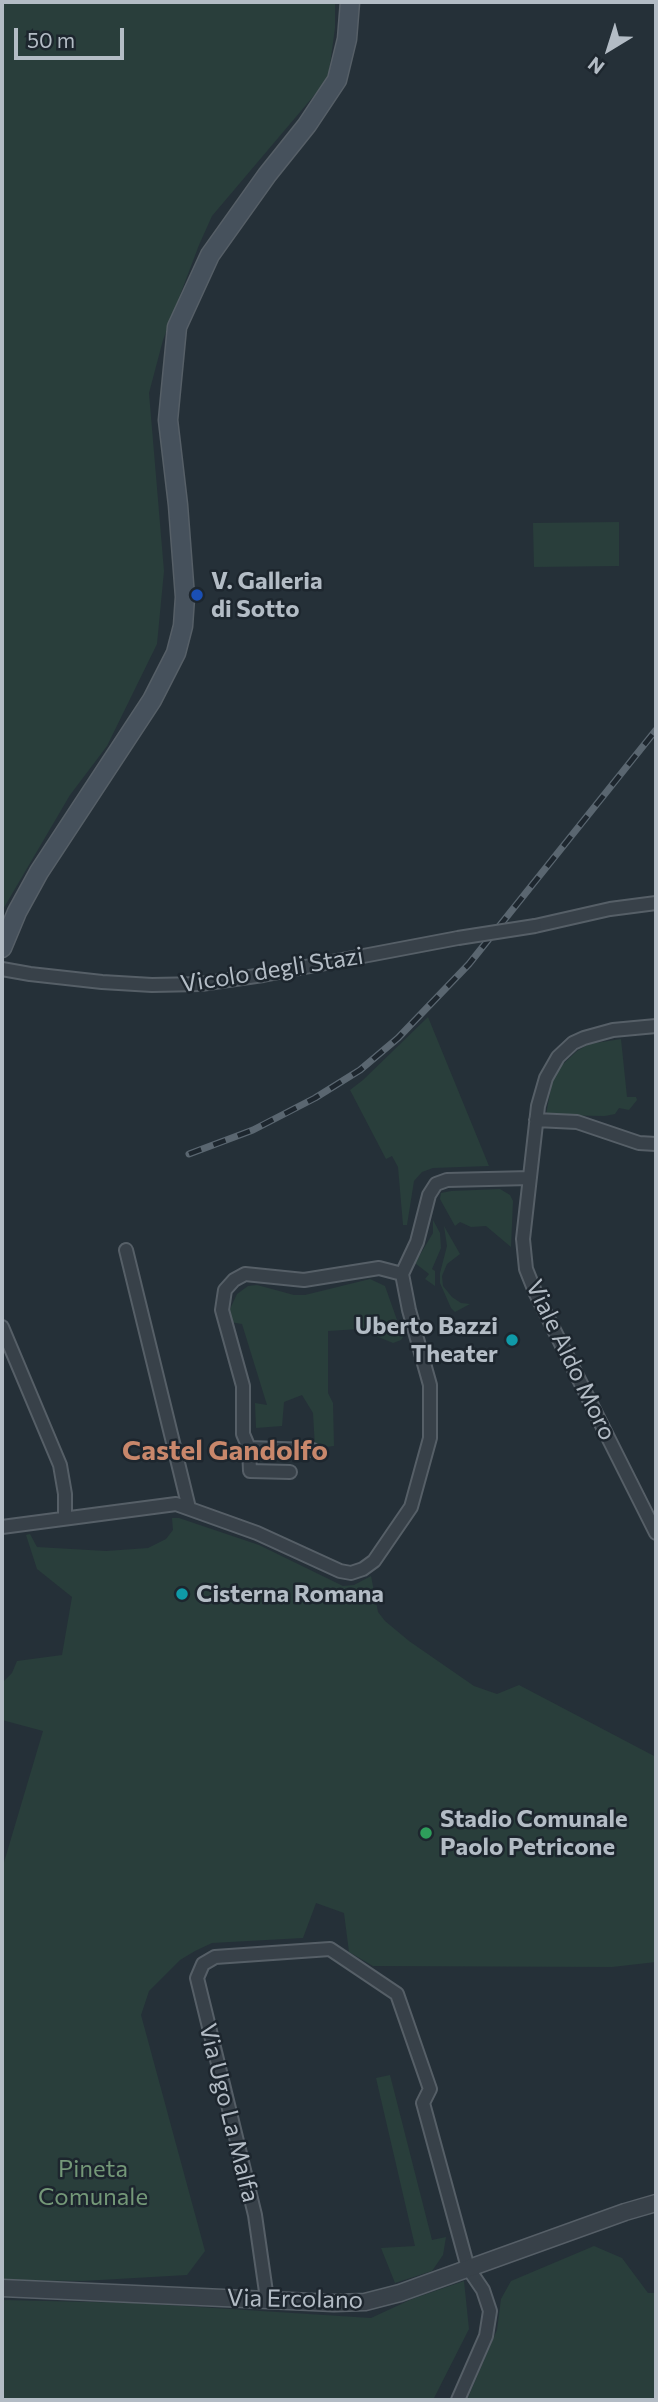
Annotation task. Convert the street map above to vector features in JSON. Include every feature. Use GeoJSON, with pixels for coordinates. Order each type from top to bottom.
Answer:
{"type":"FeatureCollection","features":[{"type":"Feature","properties":{"kind":"main road"},"geometry":{"type":"LineString","coordinates":[[2,948],[39,872],[152,700],[176,653],[183,626],[186,597],[168,420],[177,327],[210,255],[267,175],[307,125],[337,80],[347,39],[350,2]]}},
{"type":"Feature","properties":{"kind":"street","name":"Vicolo degli Stazi"},"geometry":{"type":"LineString","coordinates":[[2,969],[102,982],[201,984],[253,977],[535,926],[610,909],[656,903]]}},
{"type":"Feature","properties":{"kind":"street","name":"Viale Aldo Moro"},"geometry":{"type":"LineString","coordinates":[[656,1026],[613,1030],[573,1043],[558,1057],[546,1078],[536,1120],[523,1239],[524,1260],[531,1282],[656,1533]]}},
{"type":"Feature","properties":{"kind":"street"},"geometry":{"type":"LineString","coordinates":[[536,1120],[577,1122],[639,1143],[656,1144]]}},
{"type":"Feature","properties":{"kind":"street"},"geometry":{"type":"LineString","coordinates":[[2,1527],[167,1504],[189,1508],[287,1545],[340,1571],[356,1572],[374,1561],[411,1507],[430,1438],[430,1385],[408,1310],[402,1274],[417,1242],[429,1195],[436,1184],[458,1179],[530,1178]]}},
{"type":"Feature","properties":{"kind":"street"},"geometry":{"type":"LineString","coordinates":[[126,1250],[189,1508]]}},
{"type":"Feature","properties":{"kind":"street"},"geometry":{"type":"LineString","coordinates":[[290,1472],[250,1471],[248,1448],[243,1434],[243,1386],[222,1310],[223,1296],[229,1285],[239,1276],[253,1273],[304,1280],[372,1268],[402,1274]]}},
{"type":"Feature","properties":{"kind":"street"},"geometry":{"type":"LineString","coordinates":[[2,1327],[60,1465],[65,1493],[65,1518]]}},
{"type":"Feature","properties":{"kind":"street"},"geometry":{"type":"LineString","coordinates":[[248,1448],[313,1450]]}},
{"type":"Feature","properties":{"kind":"street","name":"Via Ugo La Malfa"},"geometry":{"type":"LineString","coordinates":[[267,2299],[255,2215],[198,1984],[201,1968],[215,1957],[330,1949],[397,1994],[430,2089],[423,2103],[468,2268]]}},
{"type":"Feature","properties":{"kind":"street","name":"Via Ercolano"},"geometry":{"type":"LineString","coordinates":[[2,2288],[334,2303],[365,2302],[393,2296],[656,2203]]}},
{"type":"Feature","properties":{"kind":"street"},"geometry":{"type":"LineString","coordinates":[[458,2400],[490,2319],[488,2300],[479,2281],[468,2268]]}},
{"type":"Feature","properties":{"kind":"green space"},"geometry":{"type":"Polygon","coordinates":[[[2,2],[335,2],[335,28],[328,79],[212,216],[163,340],[149,393],[164,571],[157,644],[107,746],[70,795],[2,911],[2,2]]]}},
{"type":"Feature","properties":{"kind":"green space"},"geometry":{"type":"Polygon","coordinates":[[[619,522],[619,566],[534,567],[533,523],[619,522]]]}},
{"type":"Feature","properties":{"kind":"green space"},"geometry":{"type":"Polygon","coordinates":[[[428,1017],[489,1166],[433,1168],[422,1172],[414,1181],[407,1225],[403,1225],[398,1167],[392,1156],[386,1159],[350,1090],[428,1017]]]}},
{"type":"Feature","properties":{"kind":"green space"},"geometry":{"type":"Polygon","coordinates":[[[621,1039],[627,1097],[636,1097],[637,1100],[629,1110],[619,1108],[615,1114],[605,1116],[546,1115],[552,1082],[560,1067],[589,1044],[621,1039]]]}},
{"type":"Feature","properties":{"kind":"green space"},"geometry":{"type":"Polygon","coordinates":[[[500,1189],[510,1195],[513,1201],[511,1247],[486,1226],[471,1227],[460,1222],[455,1226],[440,1199],[441,1193],[451,1191],[500,1189]]]}},
{"type":"Feature","properties":{"kind":"green space"},"geometry":{"type":"Polygon","coordinates":[[[433,1220],[440,1233],[441,1248],[432,1269],[435,1271],[435,1286],[425,1279],[429,1274],[415,1263],[433,1233],[433,1220]]]}},
{"type":"Feature","properties":{"kind":"green space"},"geometry":{"type":"Polygon","coordinates":[[[444,1226],[460,1254],[447,1264],[442,1276],[443,1286],[461,1303],[470,1304],[455,1312],[440,1283],[447,1246],[444,1226]]]}},
{"type":"Feature","properties":{"kind":"green space"},"geometry":{"type":"Polygon","coordinates":[[[370,1279],[385,1286],[403,1337],[393,1343],[359,1329],[328,1331],[328,1393],[333,1403],[334,1446],[315,1448],[313,1413],[302,1395],[284,1402],[282,1426],[256,1428],[255,1403],[267,1405],[242,1324],[230,1322],[230,1309],[237,1294],[248,1286],[257,1285],[294,1295],[305,1295],[370,1279]]]}},
{"type":"Feature","properties":{"kind":"green space","name":"Pineta Comunale"},"geometry":{"type":"Polygon","coordinates":[[[172,1518],[259,1545],[343,1586],[354,1585],[371,1576],[378,1612],[385,1621],[474,1686],[497,1694],[519,1685],[656,1757],[656,1962],[612,1967],[373,1966],[349,1952],[344,1913],[316,1903],[303,1938],[212,1943],[195,1951],[180,1960],[149,1991],[141,2015],[205,2251],[187,2275],[83,2281],[2,2280],[2,1869],[43,1731],[2,1720],[2,1683],[12,1673],[17,1661],[62,1655],[72,1597],[37,1569],[26,1535],[30,1534],[37,1547],[106,1551],[148,1548],[166,1539],[173,1530],[172,1518]]]}},
{"type":"Feature","properties":{"kind":"green space"},"geometry":{"type":"Polygon","coordinates":[[[390,2075],[432,2240],[446,2237],[443,2255],[432,2271],[395,2283],[381,2248],[415,2246],[376,2078],[390,2075]]]}},
{"type":"Feature","properties":{"kind":"green space"},"geometry":{"type":"Polygon","coordinates":[[[594,2246],[622,2258],[648,2293],[656,2293],[656,2400],[467,2400],[497,2330],[501,2299],[511,2281],[594,2246]]]}},
{"type":"Feature","properties":{"kind":"green space"},"geometry":{"type":"Polygon","coordinates":[[[464,2281],[469,2329],[433,2400],[2,2400],[2,2300],[136,2303],[371,2318],[412,2299],[464,2281]]]}},
{"type":"Feature","properties":{"kind":"railway"},"geometry":{"type":"LineString","coordinates":[[189,1154],[253,1130],[315,1098],[360,1070],[398,1038],[469,964],[656,730]]}},
{"type":"Feature","properties":{"kind":"place","name":"V. Galleria di Sotto"},"geometry":{"type":"Point","coordinates":[197,595]}},
{"type":"Feature","properties":{"kind":"place","name":"Uberto Bazzi Theater"},"geometry":{"type":"Point","coordinates":[512,1340]}},
{"type":"Feature","properties":{"kind":"place","name":"Cisterna Romana"},"geometry":{"type":"Point","coordinates":[182,1594]}},
{"type":"Feature","properties":{"kind":"place","name":"Stadio Comunale Paolo Petricone"},"geometry":{"type":"Point","coordinates":[426,1833]}},
{"type":"Feature","properties":{"kind":"district","name":"Castel Gandolfo"},"geometry":{"type":"Point","coordinates":[225,1451]}}]}
